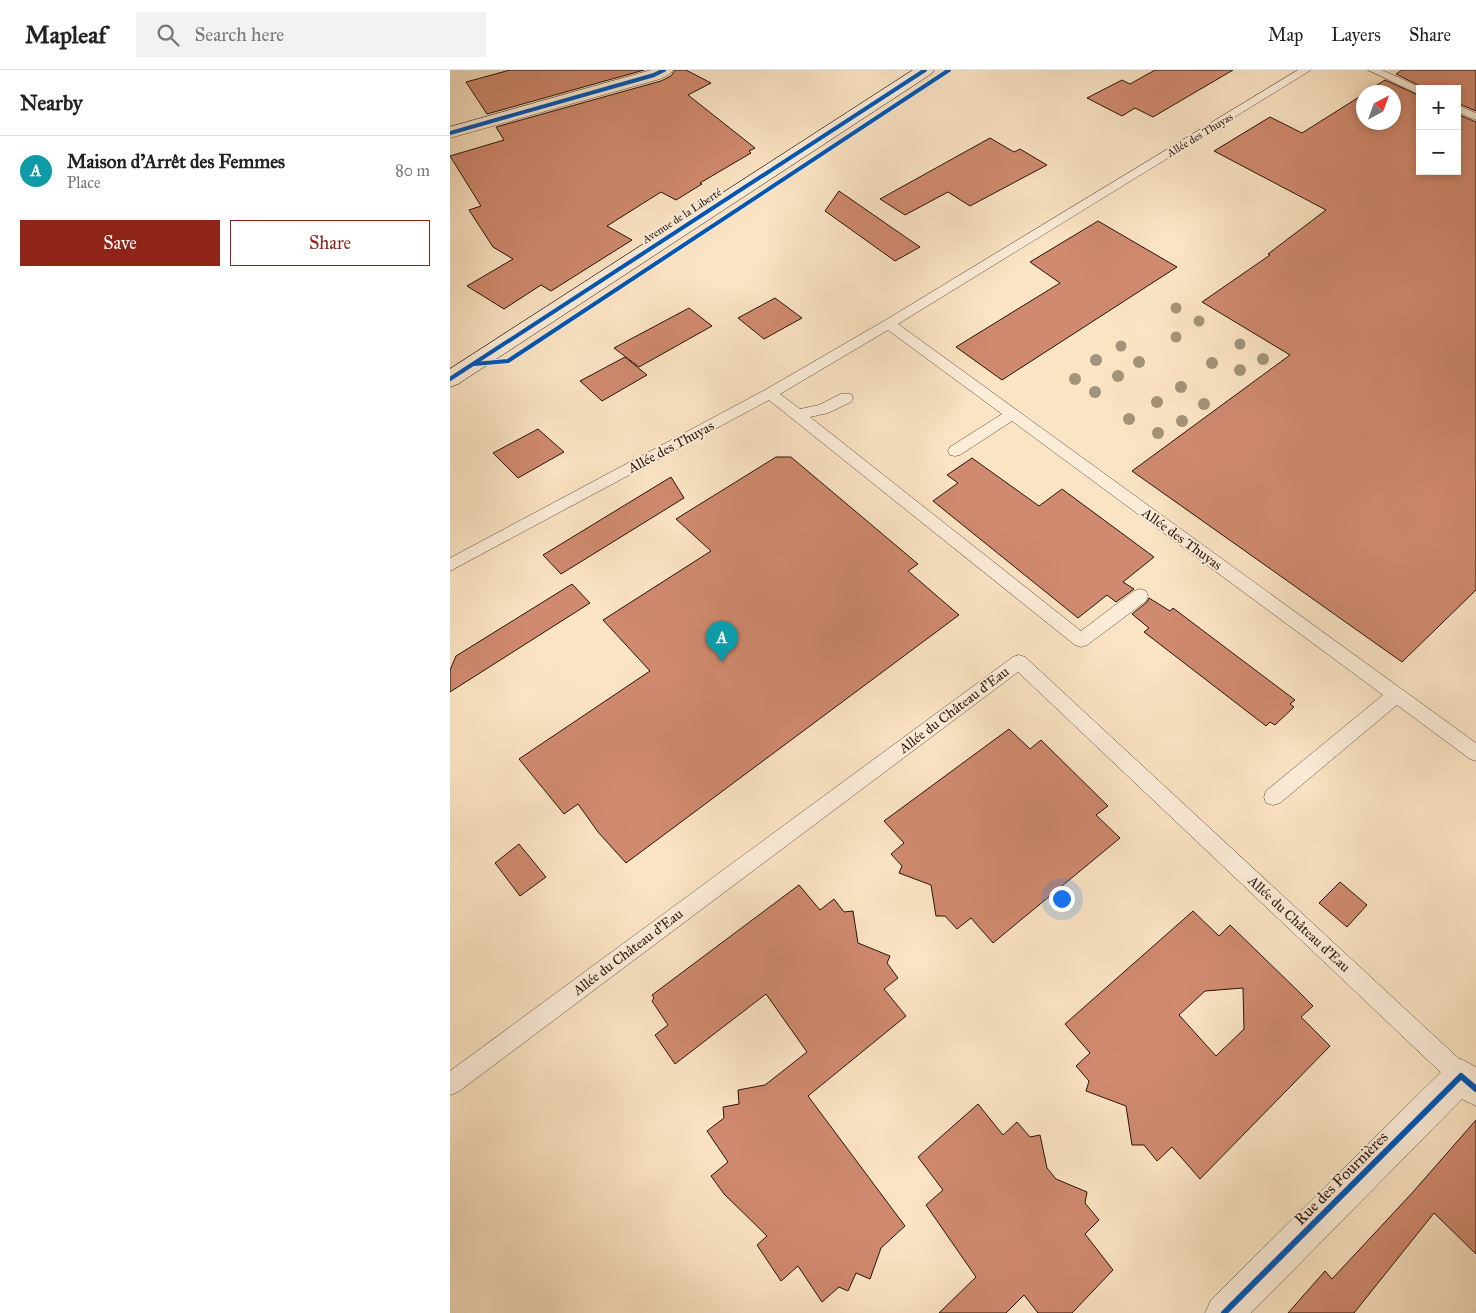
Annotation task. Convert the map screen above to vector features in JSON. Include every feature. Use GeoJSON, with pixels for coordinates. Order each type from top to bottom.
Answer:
{"type":"FeatureCollection","features":[{"type":"Feature","properties":{"kind":"main road"},"geometry":{"type":"LineString","coordinates":[[450,133],[654,76],[664,70]]}},
{"type":"Feature","properties":{"kind":"main road","name":"Avenue de la Liberté"},"geometry":{"type":"LineString","coordinates":[[450,379],[925,70]]}},
{"type":"Feature","properties":{"kind":"main road","name":"Rue des Fournières"},"geometry":{"type":"LineString","coordinates":[[1224,1313],[1469,1082]]}},
{"type":"Feature","properties":{"kind":"lane","name":"Allée des Thuyas"},"geometry":{"type":"LineString","coordinates":[[450,565],[770,394],[889,324],[1306,70]]}},
{"type":"Feature","properties":{"kind":"lane"},"geometry":{"type":"LineString","coordinates":[[1372,70],[1416,89]]}},
{"type":"Feature","properties":{"kind":"lane"},"geometry":{"type":"LineString","coordinates":[[1461,110],[1476,117]]}},
{"type":"Feature","properties":{"kind":"lane","name":"Allée des Thuyas"},"geometry":{"type":"LineString","coordinates":[[889,324],[1476,753]]}},
{"type":"Feature","properties":{"kind":"lane"},"geometry":{"type":"LineString","coordinates":[[770,394],[1082,640],[1140,596]]}},
{"type":"Feature","properties":{"kind":"lane"},"geometry":{"type":"LineString","coordinates":[[797,415],[823,409],[846,398]]}},
{"type":"Feature","properties":{"kind":"lane"},"geometry":{"type":"LineString","coordinates":[[955,451],[1012,414]]}},
{"type":"Feature","properties":{"kind":"lane","name":"Allée du Château d'Eau"},"geometry":{"type":"LineString","coordinates":[[450,1084],[1019,662],[1469,1082]]}},
{"type":"Feature","properties":{"kind":"lane"},"geometry":{"type":"LineString","coordinates":[[1274,797],[1396,695]]}},
{"type":"Feature","properties":{"kind":"building"},"geometry":{"type":"Polygon","coordinates":[[[510,70],[644,70],[487,114],[466,82],[510,70]]]}},
{"type":"Feature","properties":{"kind":"building"},"geometry":{"type":"Polygon","coordinates":[[[675,70],[686,70],[711,83],[688,95],[755,148],[749,151],[751,153],[700,183],[702,184],[676,200],[661,192],[607,226],[632,240],[551,291],[541,285],[504,309],[467,286],[513,259],[493,247],[469,210],[481,206],[450,156],[504,140],[496,127],[661,81],[671,76],[675,70]]]}},
{"type":"Feature","properties":{"kind":"building"},"geometry":{"type":"Polygon","coordinates":[[[1155,70],[1233,70],[1153,117],[1135,108],[1122,116],[1087,98],[1122,80],[1130,84],[1155,70]]]}},
{"type":"Feature","properties":{"kind":"building"},"geometry":{"type":"Polygon","coordinates":[[[1402,70],[1476,70],[1476,111],[1461,105],[1461,85],[1418,85],[1396,74],[1402,70]]]}},
{"type":"Feature","properties":{"kind":"building"},"geometry":{"type":"Polygon","coordinates":[[[1385,80],[1396,85],[1377,85],[1385,80]]]}},
{"type":"Feature","properties":{"kind":"building"},"geometry":{"type":"Polygon","coordinates":[[[1401,87],[1416,94],[1416,175],[1461,175],[1461,116],[1476,122],[1476,590],[1402,662],[1132,471],[1290,355],[1202,302],[1270,255],[1268,254],[1326,210],[1214,151],[1270,117],[1302,133],[1356,99],[1356,130],[1401,130],[1401,87]]]}},
{"type":"Feature","properties":{"kind":"building"},"geometry":{"type":"Polygon","coordinates":[[[990,138],[1014,152],[1020,149],[1047,165],[970,206],[948,192],[905,215],[880,199],[990,138]]]}},
{"type":"Feature","properties":{"kind":"building"},"geometry":{"type":"Polygon","coordinates":[[[839,191],[920,247],[895,261],[825,211],[839,191]]]}},
{"type":"Feature","properties":{"kind":"building"},"geometry":{"type":"Polygon","coordinates":[[[1098,221],[1177,267],[1002,380],[956,347],[1060,283],[1030,262],[1098,221]]]}},
{"type":"Feature","properties":{"kind":"building"},"geometry":{"type":"Polygon","coordinates":[[[775,298],[802,318],[764,339],[738,318],[775,298]]]}},
{"type":"Feature","properties":{"kind":"building"},"geometry":{"type":"Polygon","coordinates":[[[689,308],[712,326],[639,367],[614,348],[689,308]]]}},
{"type":"Feature","properties":{"kind":"building"},"geometry":{"type":"Polygon","coordinates":[[[625,357],[647,375],[602,401],[580,381],[625,357]]]}},
{"type":"Feature","properties":{"kind":"building"},"geometry":{"type":"Polygon","coordinates":[[[538,429],[564,452],[518,478],[493,453],[538,429]]]}},
{"type":"Feature","properties":{"kind":"building"},"geometry":{"type":"Polygon","coordinates":[[[776,457],[791,457],[918,564],[908,571],[959,615],[626,863],[598,832],[578,804],[564,814],[519,759],[650,671],[603,620],[711,551],[676,519],[776,457]]]}},
{"type":"Feature","properties":{"kind":"building"},"geometry":{"type":"Polygon","coordinates":[[[972,458],[1039,506],[1062,489],[1154,557],[1123,582],[1134,589],[1116,602],[1107,595],[1078,618],[933,501],[958,483],[947,475],[972,458]]]}},
{"type":"Feature","properties":{"kind":"building"},"geometry":{"type":"Polygon","coordinates":[[[671,477],[684,498],[561,574],[543,555],[671,477]]]}},
{"type":"Feature","properties":{"kind":"building"},"geometry":{"type":"Polygon","coordinates":[[[572,584],[590,603],[450,692],[450,670],[456,656],[572,584]]]}},
{"type":"Feature","properties":{"kind":"building"},"geometry":{"type":"Polygon","coordinates":[[[1149,598],[1170,611],[1173,608],[1295,700],[1290,704],[1294,707],[1275,725],[1270,722],[1266,726],[1144,632],[1149,628],[1132,614],[1147,602],[1149,598]]]}},
{"type":"Feature","properties":{"kind":"building"},"geometry":{"type":"Polygon","coordinates":[[[1009,729],[1030,749],[1041,740],[1108,806],[1096,815],[1120,838],[993,943],[971,918],[957,929],[945,916],[936,916],[931,885],[899,873],[902,866],[891,854],[904,843],[884,821],[1009,729]]]}},
{"type":"Feature","properties":{"kind":"building"},"geometry":{"type":"Polygon","coordinates":[[[519,844],[546,877],[520,896],[495,863],[519,844]]]}},
{"type":"Feature","properties":{"kind":"building"},"geometry":{"type":"Polygon","coordinates":[[[1340,882],[1367,905],[1347,927],[1319,903],[1340,882]]]}},
{"type":"Feature","properties":{"kind":"building"},"geometry":{"type":"Polygon","coordinates":[[[799,885],[820,910],[834,899],[844,912],[853,911],[858,943],[890,956],[887,963],[898,978],[884,989],[906,1016],[808,1096],[905,1226],[881,1248],[870,1279],[856,1273],[848,1291],[839,1287],[822,1302],[798,1266],[781,1281],[757,1245],[767,1236],[724,1194],[711,1176],[728,1162],[707,1131],[724,1118],[723,1107],[739,1104],[738,1090],[765,1085],[807,1052],[766,994],[675,1064],[655,1035],[668,1025],[652,1001],[654,998],[652,995],[799,885]]]}},
{"type":"Feature","properties":{"kind":"building"},"geometry":{"type":"Polygon","coordinates":[[[1193,911],[1219,936],[1230,925],[1298,991],[1313,1006],[1301,1017],[1330,1046],[1200,1179],[1172,1147],[1157,1161],[1144,1145],[1132,1145],[1126,1106],[1086,1091],[1089,1081],[1076,1066],[1090,1053],[1065,1024],[1193,911]],[[1243,988],[1205,991],[1179,1015],[1216,1056],[1244,1029],[1243,988]]]}},
{"type":"Feature","properties":{"kind":"building"},"geometry":{"type":"Polygon","coordinates":[[[978,1104],[1003,1135],[1017,1122],[1030,1137],[1040,1135],[1047,1168],[1056,1179],[1087,1192],[1085,1203],[1099,1220],[1085,1234],[1113,1270],[1072,1313],[1038,1313],[1024,1295],[1006,1313],[939,1313],[976,1277],[926,1205],[943,1190],[918,1157],[978,1104]]]}},
{"type":"Feature","properties":{"kind":"building"},"geometry":{"type":"Polygon","coordinates":[[[1476,1120],[1476,1254],[1434,1213],[1354,1313],[1288,1313],[1325,1271],[1332,1279],[1413,1192],[1476,1120]]]}},
{"type":"Feature","properties":{"kind":"cycle path"},"geometry":{"type":"LineString","coordinates":[[450,133],[654,75],[664,70]]}},
{"type":"Feature","properties":{"kind":"cycle path"},"geometry":{"type":"LineString","coordinates":[[450,379],[925,70]]}},
{"type":"Feature","properties":{"kind":"cycle path"},"geometry":{"type":"LineString","coordinates":[[474,364],[508,361],[949,70]]}},
{"type":"Feature","properties":{"kind":"cycle path"},"geometry":{"type":"LineString","coordinates":[[1224,1313],[1461,1076],[1476,1089]]}},
{"type":"Feature","properties":{"kind":"place","name":"Maison d'Arrêt des Femmes"},"geometry":{"type":"Point","coordinates":[722,662]}}]}
